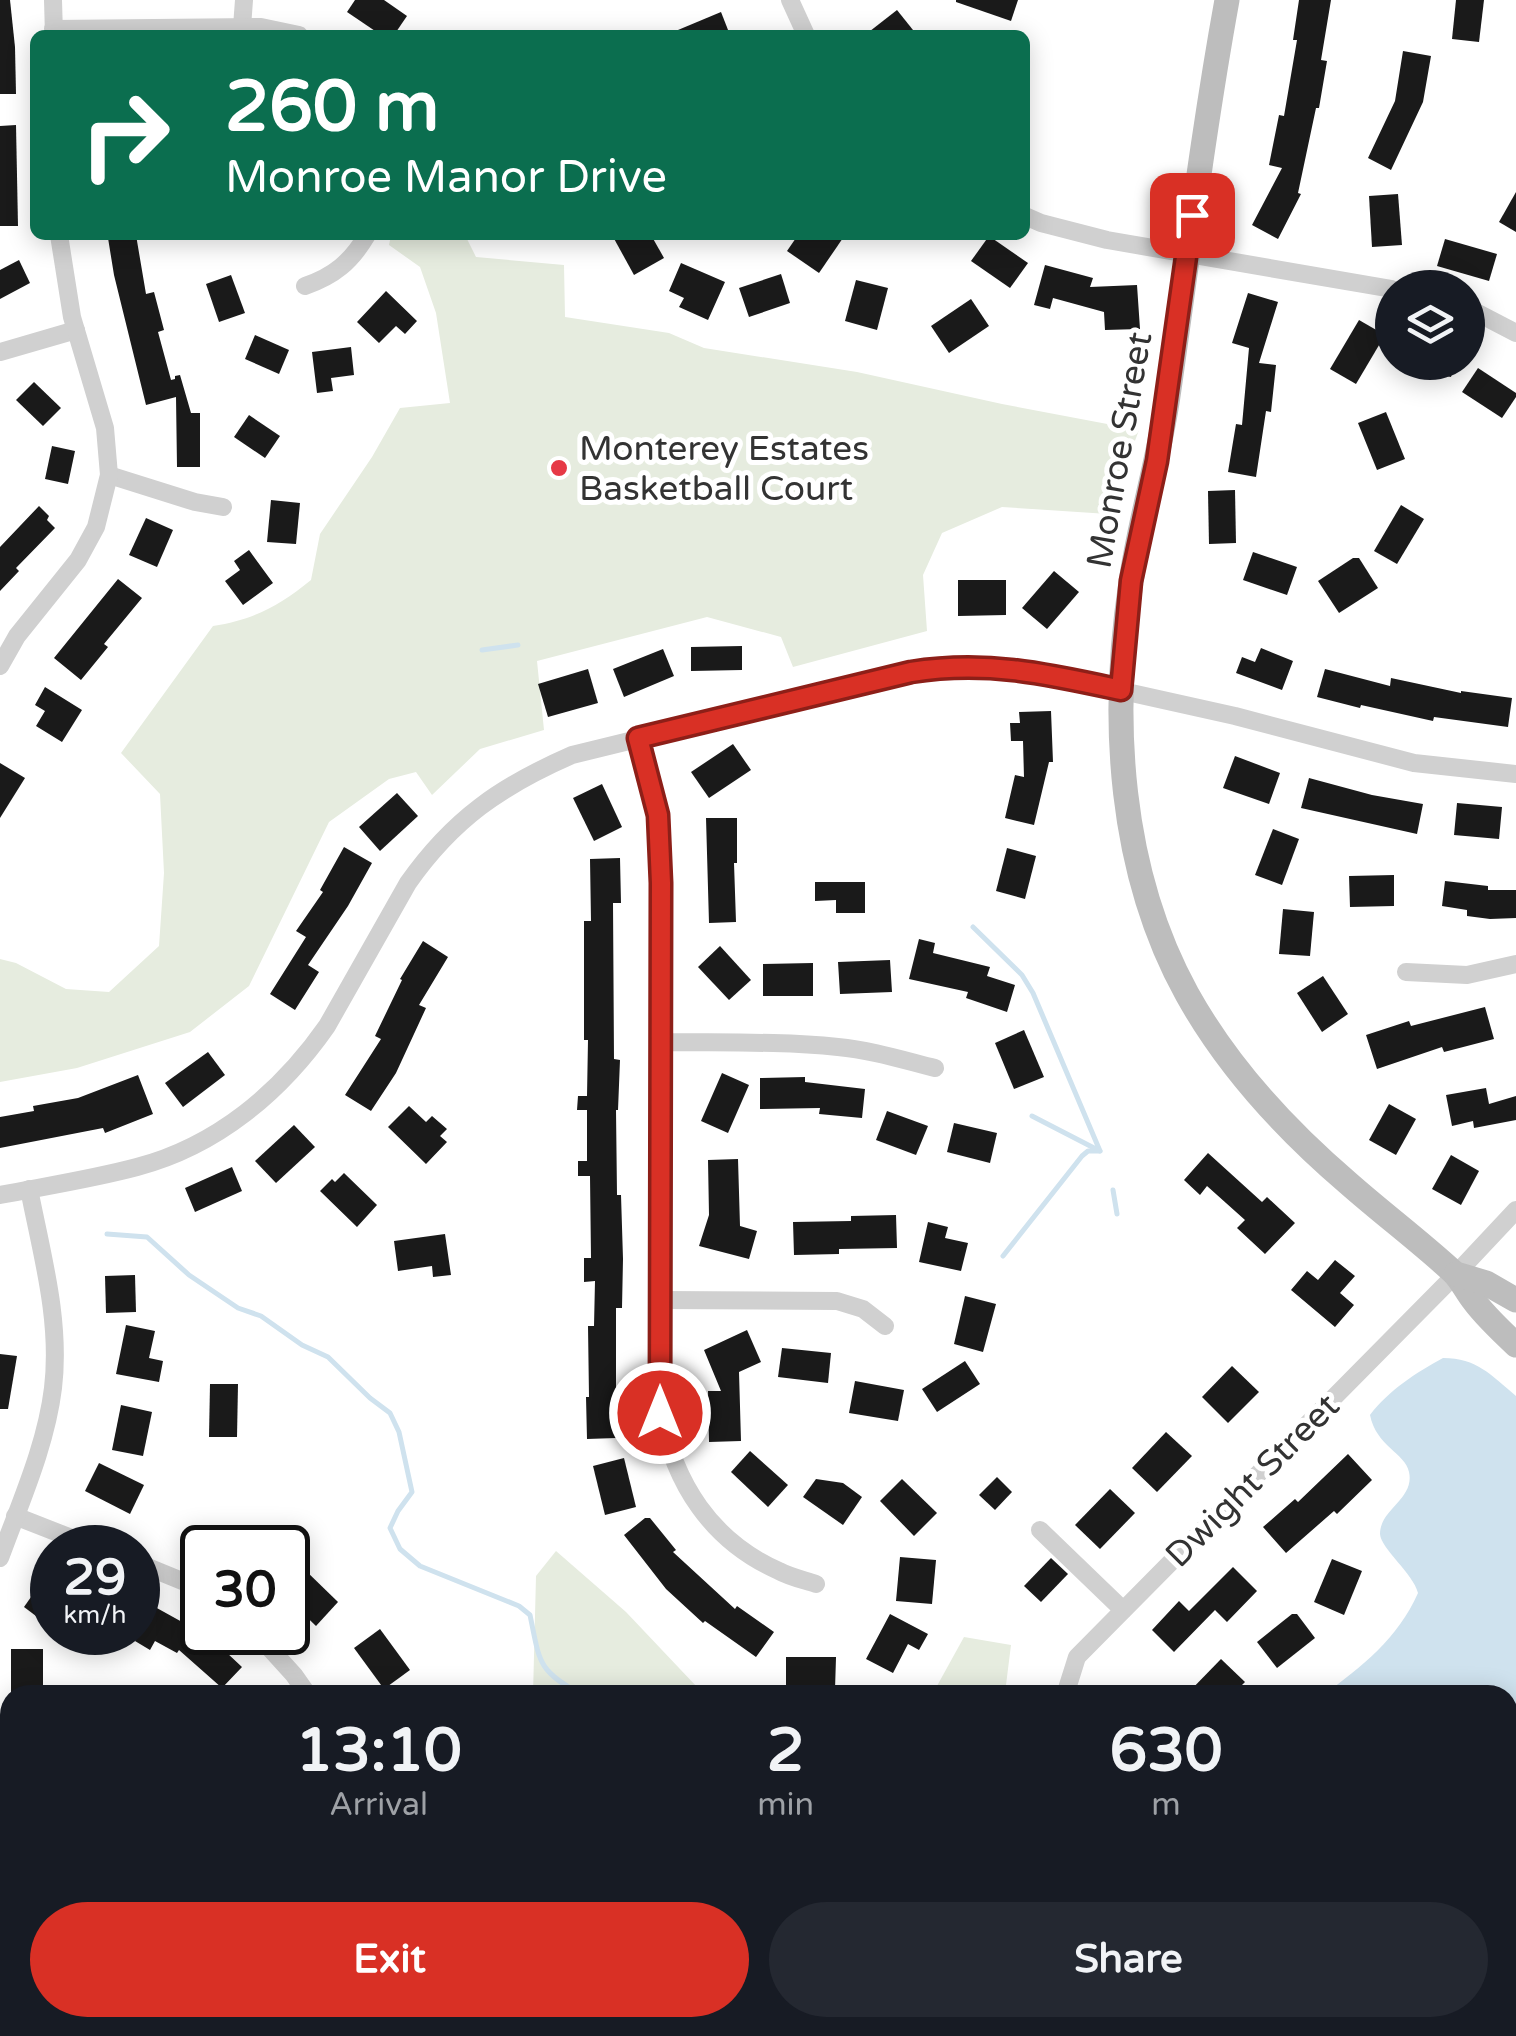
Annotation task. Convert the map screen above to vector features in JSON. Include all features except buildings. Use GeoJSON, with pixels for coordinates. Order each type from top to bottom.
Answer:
{"type":"FeatureCollection","features":[{"type":"Feature","properties":{"kind":"main road","name":"Monroe Street"},"geometry":{"type":"LineString","coordinates":[[1227,0],[1157,461],[1131,581],[1121,690],[1125,789],[1136,856],[1162,940],[1187,994],[1232,1063],[1288,1127],[1346,1182],[1456,1274],[1475,1304],[1516,1345]]}},
{"type":"Feature","properties":{"kind":"main road","name":"Monroe Street"},"geometry":{"type":"LineString","coordinates":[[1456,1274],[1486,1283],[1516,1300]]}},
{"type":"Feature","properties":{"kind":"street"},"geometry":{"type":"LineString","coordinates":[[53,0],[54,30]]}},
{"type":"Feature","properties":{"kind":"street"},"geometry":{"type":"LineString","coordinates":[[242,27],[244,0]]}},
{"type":"Feature","properties":{"kind":"street"},"geometry":{"type":"LineString","coordinates":[[790,0],[804,30]]}},
{"type":"Feature","properties":{"kind":"street"},"geometry":{"type":"LineString","coordinates":[[129,30],[242,27],[283,30]]}},
{"type":"Feature","properties":{"kind":"street"},"geometry":{"type":"LineString","coordinates":[[1030,218],[1107,240],[1375,286]]}},
{"type":"Feature","properties":{"kind":"street"},"geometry":{"type":"LineString","coordinates":[[0,666],[17,636],[78,560],[96,527],[108,475],[105,428],[72,317],[60,240]]}},
{"type":"Feature","properties":{"kind":"street"},"geometry":{"type":"LineString","coordinates":[[304,286],[325,279],[344,266],[364,240]]}},
{"type":"Feature","properties":{"kind":"street"},"geometry":{"type":"LineString","coordinates":[[1485,317],[1516,333]]}},
{"type":"Feature","properties":{"kind":"street"},"geometry":{"type":"LineString","coordinates":[[0,352],[76,330]]}},
{"type":"Feature","properties":{"kind":"street"},"geometry":{"type":"LineString","coordinates":[[108,475],[223,507]]}},
{"type":"Feature","properties":{"kind":"street"},"geometry":{"type":"LineString","coordinates":[[0,1196],[156,1161],[206,1139],[250,1111],[301,1062],[327,1026],[422,863],[454,828],[490,798],[530,774],[572,756],[911,672],[945,667],[1018,669],[1234,716],[1414,763],[1516,774]]}},
{"type":"Feature","properties":{"kind":"street"},"geometry":{"type":"LineString","coordinates":[[638,738],[658,815],[661,883],[660,1413],[672,1461],[710,1522],[744,1552],[779,1572],[816,1584]]}},
{"type":"Feature","properties":{"kind":"street"},"geometry":{"type":"LineString","coordinates":[[1406,972],[1467,975],[1516,964]]}},
{"type":"Feature","properties":{"kind":"street"},"geometry":{"type":"LineString","coordinates":[[660,1042],[840,1047],[936,1068]]}},
{"type":"Feature","properties":{"kind":"street"},"geometry":{"type":"LineString","coordinates":[[0,1558],[42,1438],[53,1388],[52,1304],[29,1190]]}},
{"type":"Feature","properties":{"kind":"street","name":"Dwight Street"},"geometry":{"type":"LineString","coordinates":[[1068,1685],[1077,1657],[1516,1210]]}},
{"type":"Feature","properties":{"kind":"street"},"geometry":{"type":"LineString","coordinates":[[659,1300],[837,1301],[864,1309],[885,1326]]}},
{"type":"Feature","properties":{"kind":"street"},"geometry":{"type":"LineString","coordinates":[[15,1516],[38,1525]]}},
{"type":"Feature","properties":{"kind":"street"},"geometry":{"type":"LineString","coordinates":[[1040,1530],[1123,1610]]}},
{"type":"Feature","properties":{"kind":"street"},"geometry":{"type":"LineString","coordinates":[[275,1655],[301,1685]]}},
{"type":"Feature","properties":{"kind":"shaded area"},"geometry":{"type":"Polygon","coordinates":[[[390,240],[468,240],[476,257],[564,265],[565,317],[669,333],[704,348],[857,372],[1139,430],[1108,514],[1002,507],[942,533],[923,575],[927,631],[793,667],[781,637],[707,617],[537,661],[544,730],[480,749],[432,795],[416,772],[389,779],[329,822],[249,986],[190,1032],[77,1068],[0,1082],[0,959],[66,989],[109,992],[159,946],[164,873],[160,794],[121,753],[213,626],[265,610],[311,580],[320,534],[400,408],[450,403],[436,313],[420,267],[389,245],[390,240]]]}},
{"type":"Feature","properties":{"kind":"shaded area"},"geometry":{"type":"Polygon","coordinates":[[[556,1551],[626,1612],[695,1685],[533,1685],[536,1576],[556,1551]]]}},
{"type":"Feature","properties":{"kind":"shaded area"},"geometry":{"type":"Polygon","coordinates":[[[964,1637],[1011,1645],[1006,1685],[938,1685],[964,1637]]]}},
{"type":"Feature","properties":{"kind":"water"},"geometry":{"type":"Polygon","coordinates":[[[1443,1358],[1465,1361],[1491,1375],[1516,1396],[1516,1685],[1336,1685],[1378,1650],[1400,1624],[1418,1593],[1380,1534],[1385,1518],[1407,1490],[1409,1472],[1378,1434],[1370,1415],[1385,1398],[1443,1358]]]}},
{"type":"Feature","properties":{"kind":"waterway"},"geometry":{"type":"LineString","coordinates":[[482,650],[518,645]]}},
{"type":"Feature","properties":{"kind":"waterway"},"geometry":{"type":"LineString","coordinates":[[973,927],[1022,975],[1033,993],[1100,1151]]}},
{"type":"Feature","properties":{"kind":"waterway"},"geometry":{"type":"LineString","coordinates":[[1032,1116],[1096,1149]]}},
{"type":"Feature","properties":{"kind":"waterway"},"geometry":{"type":"LineString","coordinates":[[1003,1256],[1082,1156],[1088,1151],[1100,1151]]}},
{"type":"Feature","properties":{"kind":"waterway"},"geometry":{"type":"LineString","coordinates":[[1113,1190],[1117,1214]]}},
{"type":"Feature","properties":{"kind":"waterway"},"geometry":{"type":"LineString","coordinates":[[107,1234],[147,1237],[189,1275],[238,1308],[261,1316],[302,1345],[328,1357],[390,1413],[399,1432],[412,1492],[390,1528],[400,1549],[420,1566],[519,1606],[530,1615],[543,1664],[566,1685]]}},
{"type":"Feature","properties":{"kind":"place","name":"Monterey Estates Basketball Court"},"geometry":{"type":"Point","coordinates":[559,468]}},
{"type":"Feature","properties":{"kind":"route"},"geometry":{"type":"LineString","coordinates":[[660,1413],[661,883],[658,815],[638,738],[945,667],[1028,670],[1121,690],[1131,581],[1157,461],[1192,215]]}}]}
